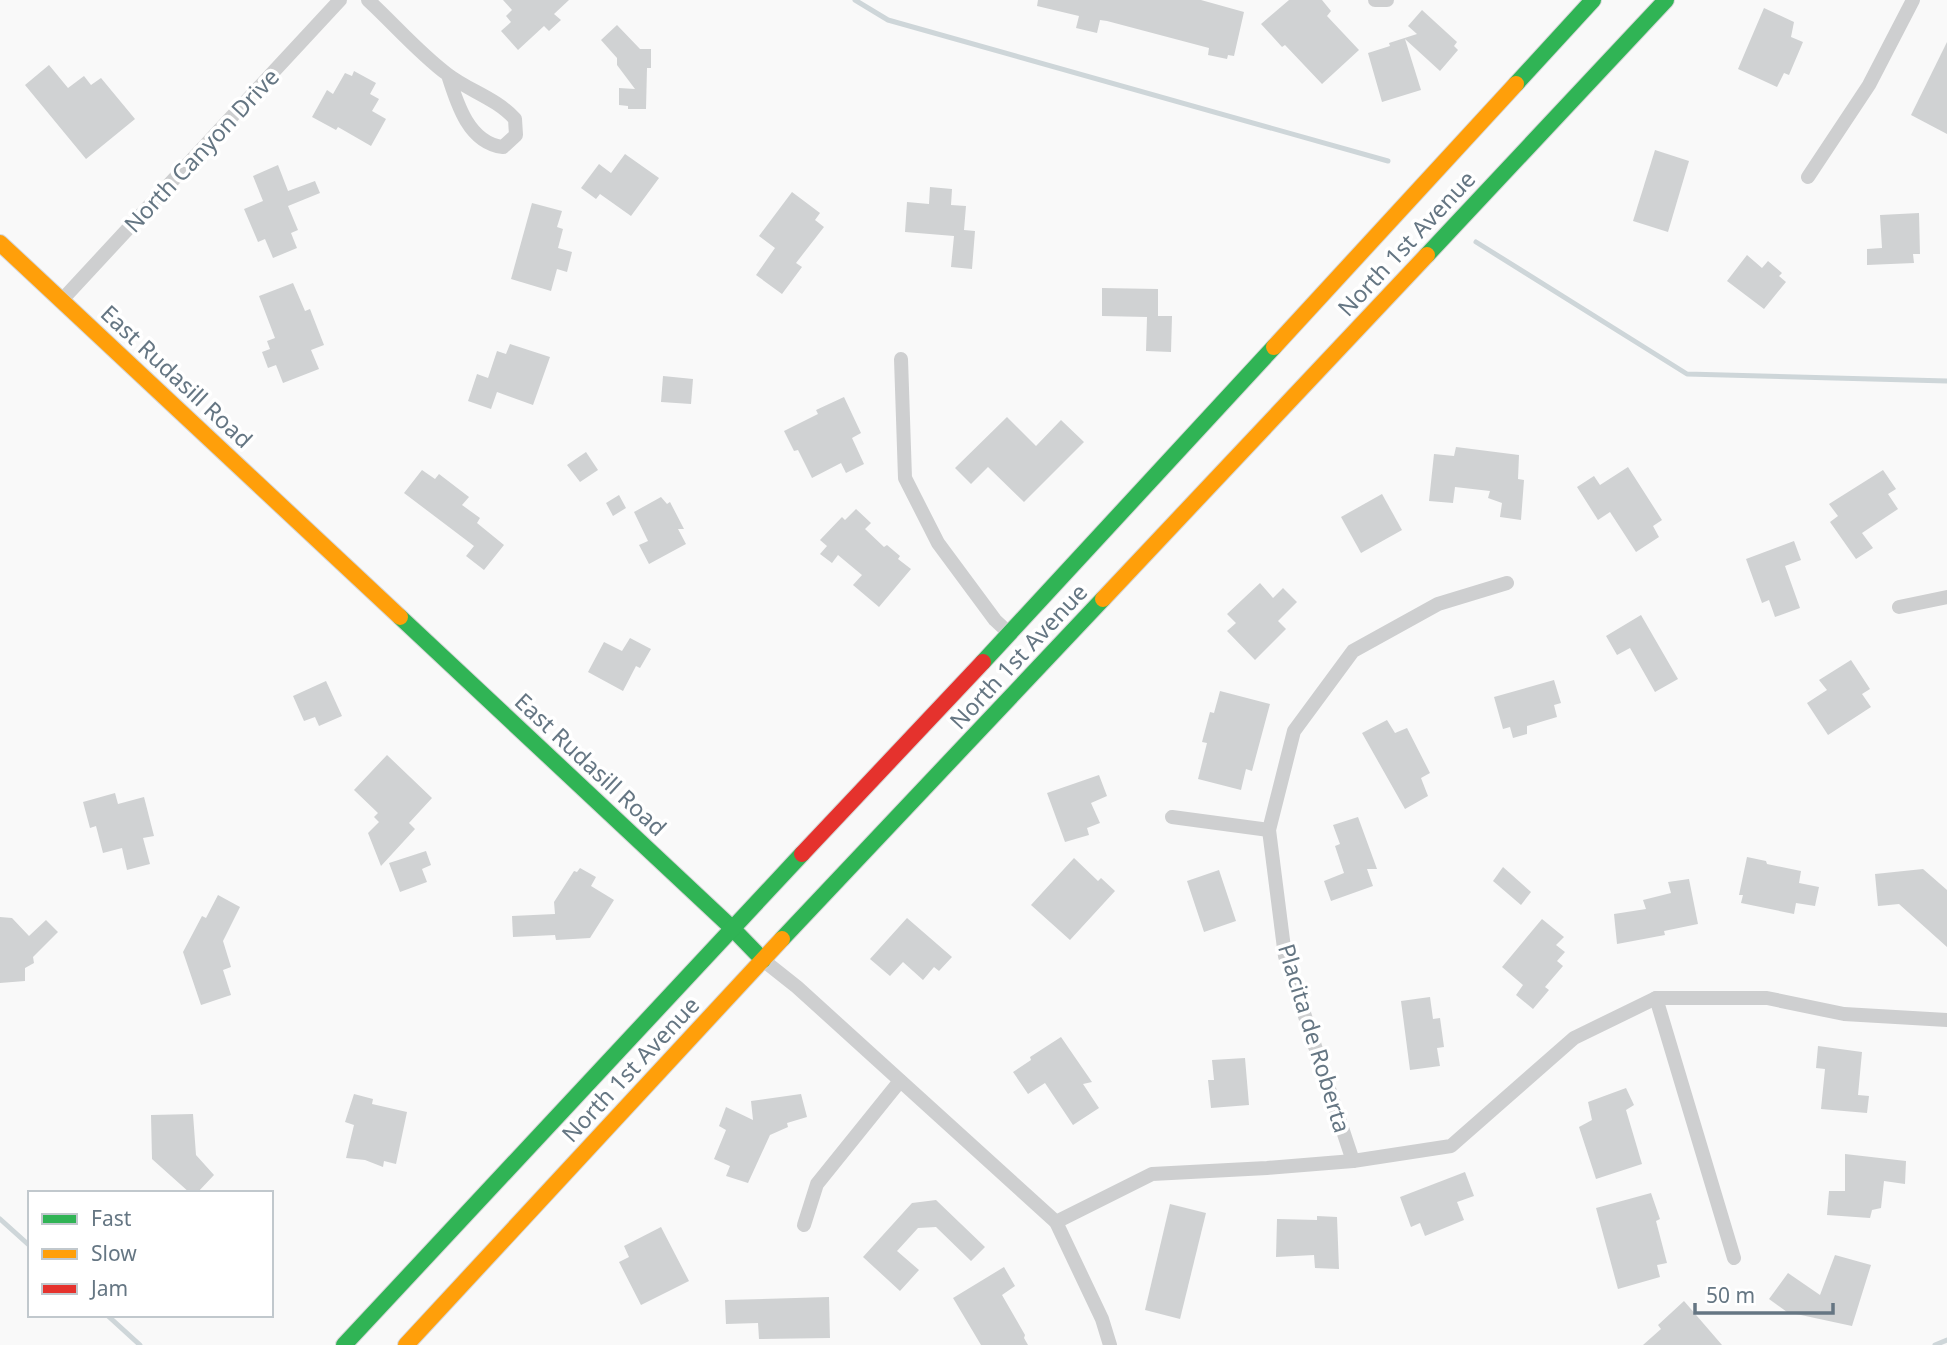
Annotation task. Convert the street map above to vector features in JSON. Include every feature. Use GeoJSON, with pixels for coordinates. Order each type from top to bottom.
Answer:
{"type":"FeatureCollection","features":[{"type":"Feature","properties":{"kind":"main road","name":"North 1st Avenue"},"geometry":{"type":"LineString","coordinates":[[344,1345],[1010,634],[1593,0]]}},
{"type":"Feature","properties":{"kind":"main road","name":"North 1st Avenue"},"geometry":{"type":"LineString","coordinates":[[406,1345],[763,960],[1666,0]]}},
{"type":"Feature","properties":{"kind":"main road","name":"East Rudasill Road"},"geometry":{"type":"LineString","coordinates":[[0,243],[763,960]]}},
{"type":"Feature","properties":{"kind":"street","name":"North Canyon Drive"},"geometry":{"type":"LineString","coordinates":[[62,300],[340,0]]}},
{"type":"Feature","properties":{"kind":"street"},"geometry":{"type":"LineString","coordinates":[[368,0],[448,75],[506,109],[515,119],[516,135],[503,147],[491,146],[460,112],[448,75]]}},
{"type":"Feature","properties":{"kind":"street"},"geometry":{"type":"LineString","coordinates":[[1375,0],[1387,0]]}},
{"type":"Feature","properties":{"kind":"street"},"geometry":{"type":"LineString","coordinates":[[1808,177],[1869,85],[1913,0]]}},
{"type":"Feature","properties":{"kind":"street"},"geometry":{"type":"LineString","coordinates":[[901,359],[905,478],[938,543],[995,620],[1010,634]]}},
{"type":"Feature","properties":{"kind":"street","name":"Placita de Roberta"},"geometry":{"type":"LineString","coordinates":[[1353,1161],[1285,956],[1269,831],[1294,731],[1353,651],[1438,604],[1507,583]]}},
{"type":"Feature","properties":{"kind":"street"},"geometry":{"type":"LineString","coordinates":[[1899,607],[1947,597]]}},
{"type":"Feature","properties":{"kind":"street"},"geometry":{"type":"LineString","coordinates":[[1172,817],[1269,831]]}},
{"type":"Feature","properties":{"kind":"street","name":"East Rudasill Road"},"geometry":{"type":"LineString","coordinates":[[763,960],[797,987],[1056,1222],[1102,1319],[1110,1345]]}},
{"type":"Feature","properties":{"kind":"street"},"geometry":{"type":"LineString","coordinates":[[1656,998],[1734,1258]]}},
{"type":"Feature","properties":{"kind":"street"},"geometry":{"type":"LineString","coordinates":[[1056,1222],[1152,1174],[1353,1161],[1451,1146],[1574,1038],[1656,998],[1767,998],[1844,1014],[1947,1020]]}},
{"type":"Feature","properties":{"kind":"street"},"geometry":{"type":"LineString","coordinates":[[804,1225],[817,1184],[900,1081]]}},
{"type":"Feature","properties":{"kind":"building"},"geometry":{"type":"Polygon","coordinates":[[[503,0],[569,0],[554,14],[561,20],[549,31],[544,26],[518,50],[501,31],[511,22],[506,16],[512,10],[503,0]]]}},
{"type":"Feature","properties":{"kind":"building"},"geometry":{"type":"Polygon","coordinates":[[[1038,0],[1201,0],[1244,12],[1234,56],[1228,55],[1227,59],[1208,55],[1209,48],[1107,21],[1100,20],[1097,33],[1076,28],[1079,16],[1037,6],[1038,0]]]}},
{"type":"Feature","properties":{"kind":"building"},"geometry":{"type":"Polygon","coordinates":[[[1289,0],[1322,0],[1331,11],[1327,16],[1359,50],[1322,84],[1261,24],[1289,0]]]}},
{"type":"Feature","properties":{"kind":"building"},"geometry":{"type":"Polygon","coordinates":[[[1764,8],[1794,22],[1791,37],[1803,42],[1789,75],[1784,73],[1777,87],[1738,69],[1764,8]]]}},
{"type":"Feature","properties":{"kind":"building"},"geometry":{"type":"Polygon","coordinates":[[[1422,10],[1457,42],[1454,46],[1458,50],[1440,71],[1405,39],[1421,90],[1382,102],[1368,53],[1417,34],[1408,26],[1422,10]]]}},
{"type":"Feature","properties":{"kind":"building"},"geometry":{"type":"Polygon","coordinates":[[[617,25],[640,49],[651,49],[651,68],[647,68],[646,109],[628,109],[628,106],[619,105],[619,88],[635,89],[617,65],[617,58],[601,40],[617,25]]]}},
{"type":"Feature","properties":{"kind":"building"},"geometry":{"type":"Polygon","coordinates":[[[1947,42],[1947,134],[1911,115],[1947,42]]]}},
{"type":"Feature","properties":{"kind":"building"},"geometry":{"type":"Polygon","coordinates":[[[49,65],[68,88],[84,76],[91,85],[101,78],[135,119],[86,159],[25,85],[49,65]]]}},
{"type":"Feature","properties":{"kind":"building"},"geometry":{"type":"Polygon","coordinates":[[[354,71],[376,83],[370,94],[379,99],[372,111],[386,119],[371,146],[338,127],[336,130],[312,117],[327,90],[333,94],[345,73],[352,76],[354,71]]]}},
{"type":"Feature","properties":{"kind":"building"},"geometry":{"type":"Polygon","coordinates":[[[1655,150],[1689,161],[1668,232],[1633,221],[1655,150]]]}},
{"type":"Feature","properties":{"kind":"building"},"geometry":{"type":"Polygon","coordinates":[[[625,154],[659,178],[631,216],[600,194],[596,199],[581,188],[599,164],[611,173],[625,154]]]}},
{"type":"Feature","properties":{"kind":"building"},"geometry":{"type":"Polygon","coordinates":[[[278,165],[288,191],[315,181],[320,193],[288,206],[298,230],[291,233],[297,248],[273,258],[265,239],[258,242],[244,209],[263,201],[253,176],[278,165]]]}},
{"type":"Feature","properties":{"kind":"building"},"geometry":{"type":"Polygon","coordinates":[[[930,187],[952,189],[951,205],[966,206],[964,230],[975,231],[972,269],[951,267],[954,236],[905,232],[907,202],[929,204],[930,187]]]}},
{"type":"Feature","properties":{"kind":"building"},"geometry":{"type":"Polygon","coordinates":[[[792,192],[820,213],[815,220],[824,227],[796,263],[802,267],[782,294],[756,275],[775,248],[759,236],[792,192]]]}},
{"type":"Feature","properties":{"kind":"building"},"geometry":{"type":"Polygon","coordinates":[[[532,203],[562,211],[557,227],[563,229],[558,248],[572,252],[567,272],[557,269],[551,291],[511,279],[532,203]]]}},
{"type":"Feature","properties":{"kind":"building"},"geometry":{"type":"Polygon","coordinates":[[[1919,213],[1920,254],[1913,254],[1914,263],[1867,265],[1867,249],[1882,248],[1880,215],[1919,213]]]}},
{"type":"Feature","properties":{"kind":"building"},"geometry":{"type":"Polygon","coordinates":[[[1747,255],[1762,268],[1768,261],[1782,273],[1779,276],[1786,282],[1764,309],[1727,281],[1747,255]]]}},
{"type":"Feature","properties":{"kind":"building"},"geometry":{"type":"Polygon","coordinates":[[[293,283],[305,311],[310,309],[324,345],[311,350],[319,369],[283,383],[276,365],[268,368],[262,352],[270,349],[267,341],[275,338],[259,296],[293,283]]]}},
{"type":"Feature","properties":{"kind":"building"},"geometry":{"type":"Polygon","coordinates":[[[1102,288],[1158,289],[1158,316],[1172,316],[1171,352],[1146,351],[1147,317],[1102,316],[1102,288]]]}},
{"type":"Feature","properties":{"kind":"building"},"geometry":{"type":"Polygon","coordinates":[[[510,344],[550,357],[533,405],[497,392],[491,409],[468,401],[477,374],[488,378],[497,351],[506,354],[510,344]]]}},
{"type":"Feature","properties":{"kind":"building"},"geometry":{"type":"Polygon","coordinates":[[[663,376],[693,379],[691,404],[661,402],[663,376]]]}},
{"type":"Feature","properties":{"kind":"building"},"geometry":{"type":"Polygon","coordinates":[[[844,397],[861,433],[852,438],[864,464],[846,473],[841,463],[812,478],[798,450],[794,451],[784,431],[818,414],[816,410],[844,397]]]}},
{"type":"Feature","properties":{"kind":"building"},"geometry":{"type":"Polygon","coordinates":[[[1007,417],[1036,446],[1061,420],[1084,442],[1024,502],[988,467],[971,484],[955,468],[1007,417]]]}},
{"type":"Feature","properties":{"kind":"building"},"geometry":{"type":"Polygon","coordinates":[[[1456,447],[1519,455],[1518,479],[1524,480],[1521,520],[1500,517],[1502,503],[1488,498],[1490,491],[1455,487],[1453,503],[1429,501],[1434,454],[1454,456],[1456,447]]]}},
{"type":"Feature","properties":{"kind":"building"},"geometry":{"type":"Polygon","coordinates":[[[586,452],[598,470],[580,482],[567,465],[586,452]]]}},
{"type":"Feature","properties":{"kind":"building"},"geometry":{"type":"Polygon","coordinates":[[[1628,467],[1662,520],[1653,526],[1659,537],[1636,552],[1610,512],[1598,520],[1577,487],[1594,476],[1600,485],[1628,467]]]}},
{"type":"Feature","properties":{"kind":"building"},"geometry":{"type":"Polygon","coordinates":[[[422,470],[435,479],[439,474],[469,497],[462,505],[480,518],[477,523],[504,545],[484,570],[466,556],[474,546],[404,493],[422,470]]]}},
{"type":"Feature","properties":{"kind":"building"},"geometry":{"type":"Polygon","coordinates":[[[1883,470],[1896,489],[1888,494],[1898,509],[1862,533],[1873,548],[1856,559],[1830,522],[1838,516],[1829,504],[1883,470]]]}},
{"type":"Feature","properties":{"kind":"building"},"geometry":{"type":"Polygon","coordinates":[[[1382,494],[1402,530],[1361,553],[1341,517],[1382,494]]]}},
{"type":"Feature","properties":{"kind":"building"},"geometry":{"type":"Polygon","coordinates":[[[619,495],[626,508],[613,516],[606,503],[619,495]]]}},
{"type":"Feature","properties":{"kind":"building"},"geometry":{"type":"Polygon","coordinates":[[[661,497],[667,504],[670,502],[684,529],[678,529],[686,544],[649,564],[639,545],[648,541],[634,512],[661,497]]]}},
{"type":"Feature","properties":{"kind":"building"},"geometry":{"type":"Polygon","coordinates":[[[856,509],[871,523],[865,529],[884,547],[887,545],[900,556],[898,559],[911,569],[879,607],[853,585],[862,575],[838,555],[832,563],[820,554],[827,546],[820,540],[842,517],[845,520],[856,509]]]}},
{"type":"Feature","properties":{"kind":"building"},"geometry":{"type":"Polygon","coordinates":[[[1794,541],[1801,560],[1785,566],[1800,608],[1775,617],[1769,600],[1762,603],[1746,559],[1794,541]]]}},
{"type":"Feature","properties":{"kind":"building"},"geometry":{"type":"Polygon","coordinates":[[[1260,583],[1273,598],[1283,588],[1297,602],[1278,621],[1286,629],[1255,660],[1227,631],[1236,623],[1227,614],[1260,583]]]}},
{"type":"Feature","properties":{"kind":"building"},"geometry":{"type":"Polygon","coordinates":[[[1641,615],[1678,679],[1655,692],[1630,648],[1617,655],[1606,636],[1641,615]]]}},
{"type":"Feature","properties":{"kind":"building"},"geometry":{"type":"Polygon","coordinates":[[[630,638],[651,649],[640,668],[636,666],[623,691],[588,672],[604,642],[622,651],[630,638]]]}},
{"type":"Feature","properties":{"kind":"building"},"geometry":{"type":"Polygon","coordinates":[[[1851,660],[1870,689],[1862,694],[1871,707],[1828,735],[1807,703],[1827,690],[1819,680],[1851,660]]]}},
{"type":"Feature","properties":{"kind":"building"},"geometry":{"type":"Polygon","coordinates":[[[1554,680],[1561,703],[1554,705],[1557,717],[1527,726],[1527,734],[1513,738],[1510,727],[1503,729],[1494,697],[1554,680]]]}},
{"type":"Feature","properties":{"kind":"building"},"geometry":{"type":"Polygon","coordinates":[[[326,681],[342,716],[319,726],[315,717],[304,721],[293,696],[326,681]]]}},
{"type":"Feature","properties":{"kind":"building"},"geometry":{"type":"Polygon","coordinates":[[[1220,691],[1270,704],[1252,771],[1246,769],[1241,790],[1198,779],[1207,743],[1202,742],[1210,712],[1214,713],[1220,691]]]}},
{"type":"Feature","properties":{"kind":"building"},"geometry":{"type":"Polygon","coordinates":[[[1387,720],[1395,733],[1407,728],[1430,773],[1421,778],[1428,796],[1405,809],[1362,733],[1387,720]]]}},
{"type":"Feature","properties":{"kind":"building"},"geometry":{"type":"Polygon","coordinates":[[[387,755],[432,798],[409,823],[415,829],[381,866],[368,833],[379,822],[374,817],[378,813],[354,790],[387,755]]]}},
{"type":"Feature","properties":{"kind":"building"},"geometry":{"type":"Polygon","coordinates":[[[1099,775],[1107,796],[1091,803],[1100,823],[1087,828],[1089,835],[1065,842],[1047,793],[1099,775]]]}},
{"type":"Feature","properties":{"kind":"building"},"geometry":{"type":"Polygon","coordinates":[[[115,793],[118,804],[144,797],[154,836],[143,838],[150,864],[127,870],[122,848],[103,853],[96,826],[90,828],[83,802],[115,793]]]}},
{"type":"Feature","properties":{"kind":"building"},"geometry":{"type":"Polygon","coordinates":[[[1358,817],[1377,869],[1367,869],[1373,886],[1331,901],[1324,881],[1344,873],[1335,846],[1340,844],[1333,825],[1358,817]]]}},
{"type":"Feature","properties":{"kind":"building"},"geometry":{"type":"Polygon","coordinates":[[[426,851],[431,865],[422,869],[427,882],[400,892],[389,863],[426,851]]]}},
{"type":"Feature","properties":{"kind":"building"},"geometry":{"type":"Polygon","coordinates":[[[1747,857],[1801,871],[1799,883],[1819,887],[1815,906],[1796,903],[1794,914],[1741,903],[1743,895],[1739,895],[1747,857]]]}},
{"type":"Feature","properties":{"kind":"building"},"geometry":{"type":"Polygon","coordinates":[[[1074,858],[1098,881],[1101,878],[1115,891],[1070,940],[1031,905],[1074,858]]]}},
{"type":"Feature","properties":{"kind":"building"},"geometry":{"type":"Polygon","coordinates":[[[1503,867],[1531,892],[1521,905],[1493,881],[1503,867]]]}},
{"type":"Feature","properties":{"kind":"building"},"geometry":{"type":"Polygon","coordinates":[[[580,868],[596,877],[591,886],[614,900],[590,938],[556,940],[555,935],[513,937],[512,916],[555,914],[554,902],[574,871],[577,872],[580,868]]]}},
{"type":"Feature","properties":{"kind":"building"},"geometry":{"type":"Polygon","coordinates":[[[1923,869],[1947,890],[1947,947],[1899,904],[1878,906],[1875,874],[1923,869]]]}},
{"type":"Feature","properties":{"kind":"building"},"geometry":{"type":"Polygon","coordinates":[[[1219,870],[1236,921],[1204,932],[1187,881],[1219,870]]]}},
{"type":"Feature","properties":{"kind":"building"},"geometry":{"type":"Polygon","coordinates":[[[1689,879],[1698,924],[1664,931],[1665,935],[1617,944],[1614,914],[1646,909],[1643,900],[1671,893],[1668,882],[1689,879]]]}},
{"type":"Feature","properties":{"kind":"building"},"geometry":{"type":"Polygon","coordinates":[[[218,895],[240,907],[223,941],[231,967],[223,970],[231,995],[201,1005],[183,952],[202,916],[206,918],[218,895]]]}},
{"type":"Feature","properties":{"kind":"building"},"geometry":{"type":"Polygon","coordinates":[[[0,917],[12,918],[29,936],[46,920],[58,932],[33,957],[34,963],[25,968],[25,981],[0,983],[0,917]]]}},
{"type":"Feature","properties":{"kind":"building"},"geometry":{"type":"Polygon","coordinates":[[[907,918],[952,957],[939,971],[934,967],[923,980],[903,962],[890,976],[870,959],[907,918]]]}},
{"type":"Feature","properties":{"kind":"building"},"geometry":{"type":"Polygon","coordinates":[[[1542,919],[1564,937],[1556,945],[1565,952],[1557,961],[1563,966],[1545,987],[1549,990],[1533,1009],[1516,995],[1523,985],[1502,967],[1542,919]]]}},
{"type":"Feature","properties":{"kind":"building"},"geometry":{"type":"Polygon","coordinates":[[[1430,997],[1433,1019],[1440,1018],[1444,1047],[1437,1048],[1440,1066],[1410,1070],[1401,1001],[1430,997]]]}},
{"type":"Feature","properties":{"kind":"building"},"geometry":{"type":"Polygon","coordinates":[[[1061,1037],[1092,1082],[1083,1084],[1099,1108],[1073,1125],[1045,1083],[1028,1094],[1013,1072],[1031,1060],[1030,1057],[1061,1037]]]}},
{"type":"Feature","properties":{"kind":"building"},"geometry":{"type":"Polygon","coordinates":[[[1818,1046],[1862,1052],[1858,1095],[1869,1096],[1867,1113],[1821,1109],[1825,1069],[1816,1068],[1818,1046]]]}},
{"type":"Feature","properties":{"kind":"building"},"geometry":{"type":"Polygon","coordinates":[[[1245,1058],[1249,1105],[1211,1108],[1208,1080],[1214,1080],[1212,1060],[1245,1058]]]}},
{"type":"Feature","properties":{"kind":"building"},"geometry":{"type":"Polygon","coordinates":[[[1626,1088],[1634,1105],[1626,1110],[1642,1164],[1596,1179],[1579,1127],[1592,1120],[1588,1102],[1626,1088]]]}},
{"type":"Feature","properties":{"kind":"building"},"geometry":{"type":"Polygon","coordinates":[[[354,1094],[373,1099],[372,1104],[407,1112],[396,1164],[384,1161],[383,1167],[365,1160],[346,1158],[354,1125],[345,1122],[354,1094]]]}},
{"type":"Feature","properties":{"kind":"building"},"geometry":{"type":"Polygon","coordinates":[[[801,1094],[807,1117],[787,1123],[788,1127],[770,1135],[748,1183],[726,1176],[730,1166],[714,1159],[726,1130],[719,1126],[726,1107],[753,1120],[751,1101],[801,1094]]]}},
{"type":"Feature","properties":{"kind":"building"},"geometry":{"type":"Polygon","coordinates":[[[193,1114],[196,1155],[214,1175],[199,1191],[188,1191],[152,1159],[151,1115],[193,1114]]]}},
{"type":"Feature","properties":{"kind":"building"},"geometry":{"type":"Polygon","coordinates":[[[1845,1154],[1906,1161],[1905,1184],[1884,1181],[1881,1208],[1872,1210],[1870,1218],[1827,1215],[1829,1191],[1845,1191],[1845,1154]]]}},
{"type":"Feature","properties":{"kind":"building"},"geometry":{"type":"Polygon","coordinates":[[[1465,1172],[1474,1196],[1457,1202],[1464,1220],[1425,1236],[1420,1223],[1411,1227],[1400,1197],[1465,1172]]]}},
{"type":"Feature","properties":{"kind":"building"},"geometry":{"type":"Polygon","coordinates":[[[1651,1193],[1660,1219],[1656,1221],[1667,1263],[1657,1265],[1660,1277],[1618,1289],[1596,1208],[1651,1193]]]}},
{"type":"Feature","properties":{"kind":"building"},"geometry":{"type":"Polygon","coordinates":[[[936,1200],[985,1247],[971,1261],[936,1227],[918,1228],[897,1251],[919,1270],[900,1291],[863,1257],[912,1203],[936,1200]]]}},
{"type":"Feature","properties":{"kind":"building"},"geometry":{"type":"Polygon","coordinates":[[[1170,1204],[1206,1213],[1180,1319],[1145,1310],[1170,1204]]]}},
{"type":"Feature","properties":{"kind":"building"},"geometry":{"type":"Polygon","coordinates":[[[1317,1216],[1337,1217],[1339,1269],[1315,1268],[1314,1255],[1276,1257],[1277,1219],[1317,1220],[1317,1216]]]}},
{"type":"Feature","properties":{"kind":"building"},"geometry":{"type":"Polygon","coordinates":[[[661,1227],[689,1281],[641,1305],[619,1262],[629,1257],[624,1246],[661,1227]]]}},
{"type":"Feature","properties":{"kind":"building"},"geometry":{"type":"Polygon","coordinates":[[[1835,1255],[1871,1265],[1852,1326],[1787,1312],[1769,1299],[1788,1273],[1820,1295],[1835,1255]]]}},
{"type":"Feature","properties":{"kind":"building"},"geometry":{"type":"Polygon","coordinates":[[[1004,1267],[1015,1286],[1002,1295],[1028,1345],[981,1345],[953,1298],[1004,1267]]]}},
{"type":"Feature","properties":{"kind":"building"},"geometry":{"type":"Polygon","coordinates":[[[829,1297],[830,1338],[759,1339],[758,1323],[726,1324],[725,1300],[829,1297]]]}},
{"type":"Feature","properties":{"kind":"building"},"geometry":{"type":"Polygon","coordinates":[[[1684,1301],[1722,1345],[1643,1345],[1661,1329],[1658,1325],[1684,1301]]]}},
{"type":"Feature","properties":{"kind":"waterway"},"geometry":{"type":"LineString","coordinates":[[855,0],[888,20],[1388,161]]}},
{"type":"Feature","properties":{"kind":"waterway"},"geometry":{"type":"LineString","coordinates":[[1476,242],[1687,374],[1947,381]]}},
{"type":"Feature","properties":{"kind":"waterway"},"geometry":{"type":"LineString","coordinates":[[0,1219],[28,1244]]}},
{"type":"Feature","properties":{"kind":"waterway"},"geometry":{"type":"LineString","coordinates":[[109,1317],[140,1345]]}},
{"type":"Feature","properties":{"kind":"waterway"},"geometry":{"type":"LineString","coordinates":[[1935,1345],[1947,1340]]}},
{"type":"Feature","properties":{"kind":"traffic: fast"},"geometry":{"type":"LineString","coordinates":[[1516,84],[1593,0]]}},
{"type":"Feature","properties":{"kind":"traffic: fast"},"geometry":{"type":"LineString","coordinates":[[1427,255],[1666,0]]}},
{"type":"Feature","properties":{"kind":"traffic: fast"},"geometry":{"type":"LineString","coordinates":[[983,662],[1274,347]]}},
{"type":"Feature","properties":{"kind":"traffic: fast"},"geometry":{"type":"LineString","coordinates":[[782,939],[1103,599]]}},
{"type":"Feature","properties":{"kind":"traffic: fast"},"geometry":{"type":"LineString","coordinates":[[400,617],[763,960]]}},
{"type":"Feature","properties":{"kind":"traffic: fast"},"geometry":{"type":"LineString","coordinates":[[344,1345],[802,854]]}},
{"type":"Feature","properties":{"kind":"traffic: slow"},"geometry":{"type":"LineString","coordinates":[[1274,347],[1516,84]]}},
{"type":"Feature","properties":{"kind":"traffic: slow"},"geometry":{"type":"LineString","coordinates":[[0,243],[400,617]]}},
{"type":"Feature","properties":{"kind":"traffic: slow"},"geometry":{"type":"LineString","coordinates":[[1103,599],[1427,255]]}},
{"type":"Feature","properties":{"kind":"traffic: slow"},"geometry":{"type":"LineString","coordinates":[[406,1345],[782,939]]}},
{"type":"Feature","properties":{"kind":"traffic: jam"},"geometry":{"type":"LineString","coordinates":[[802,854],[983,662]]}}]}
